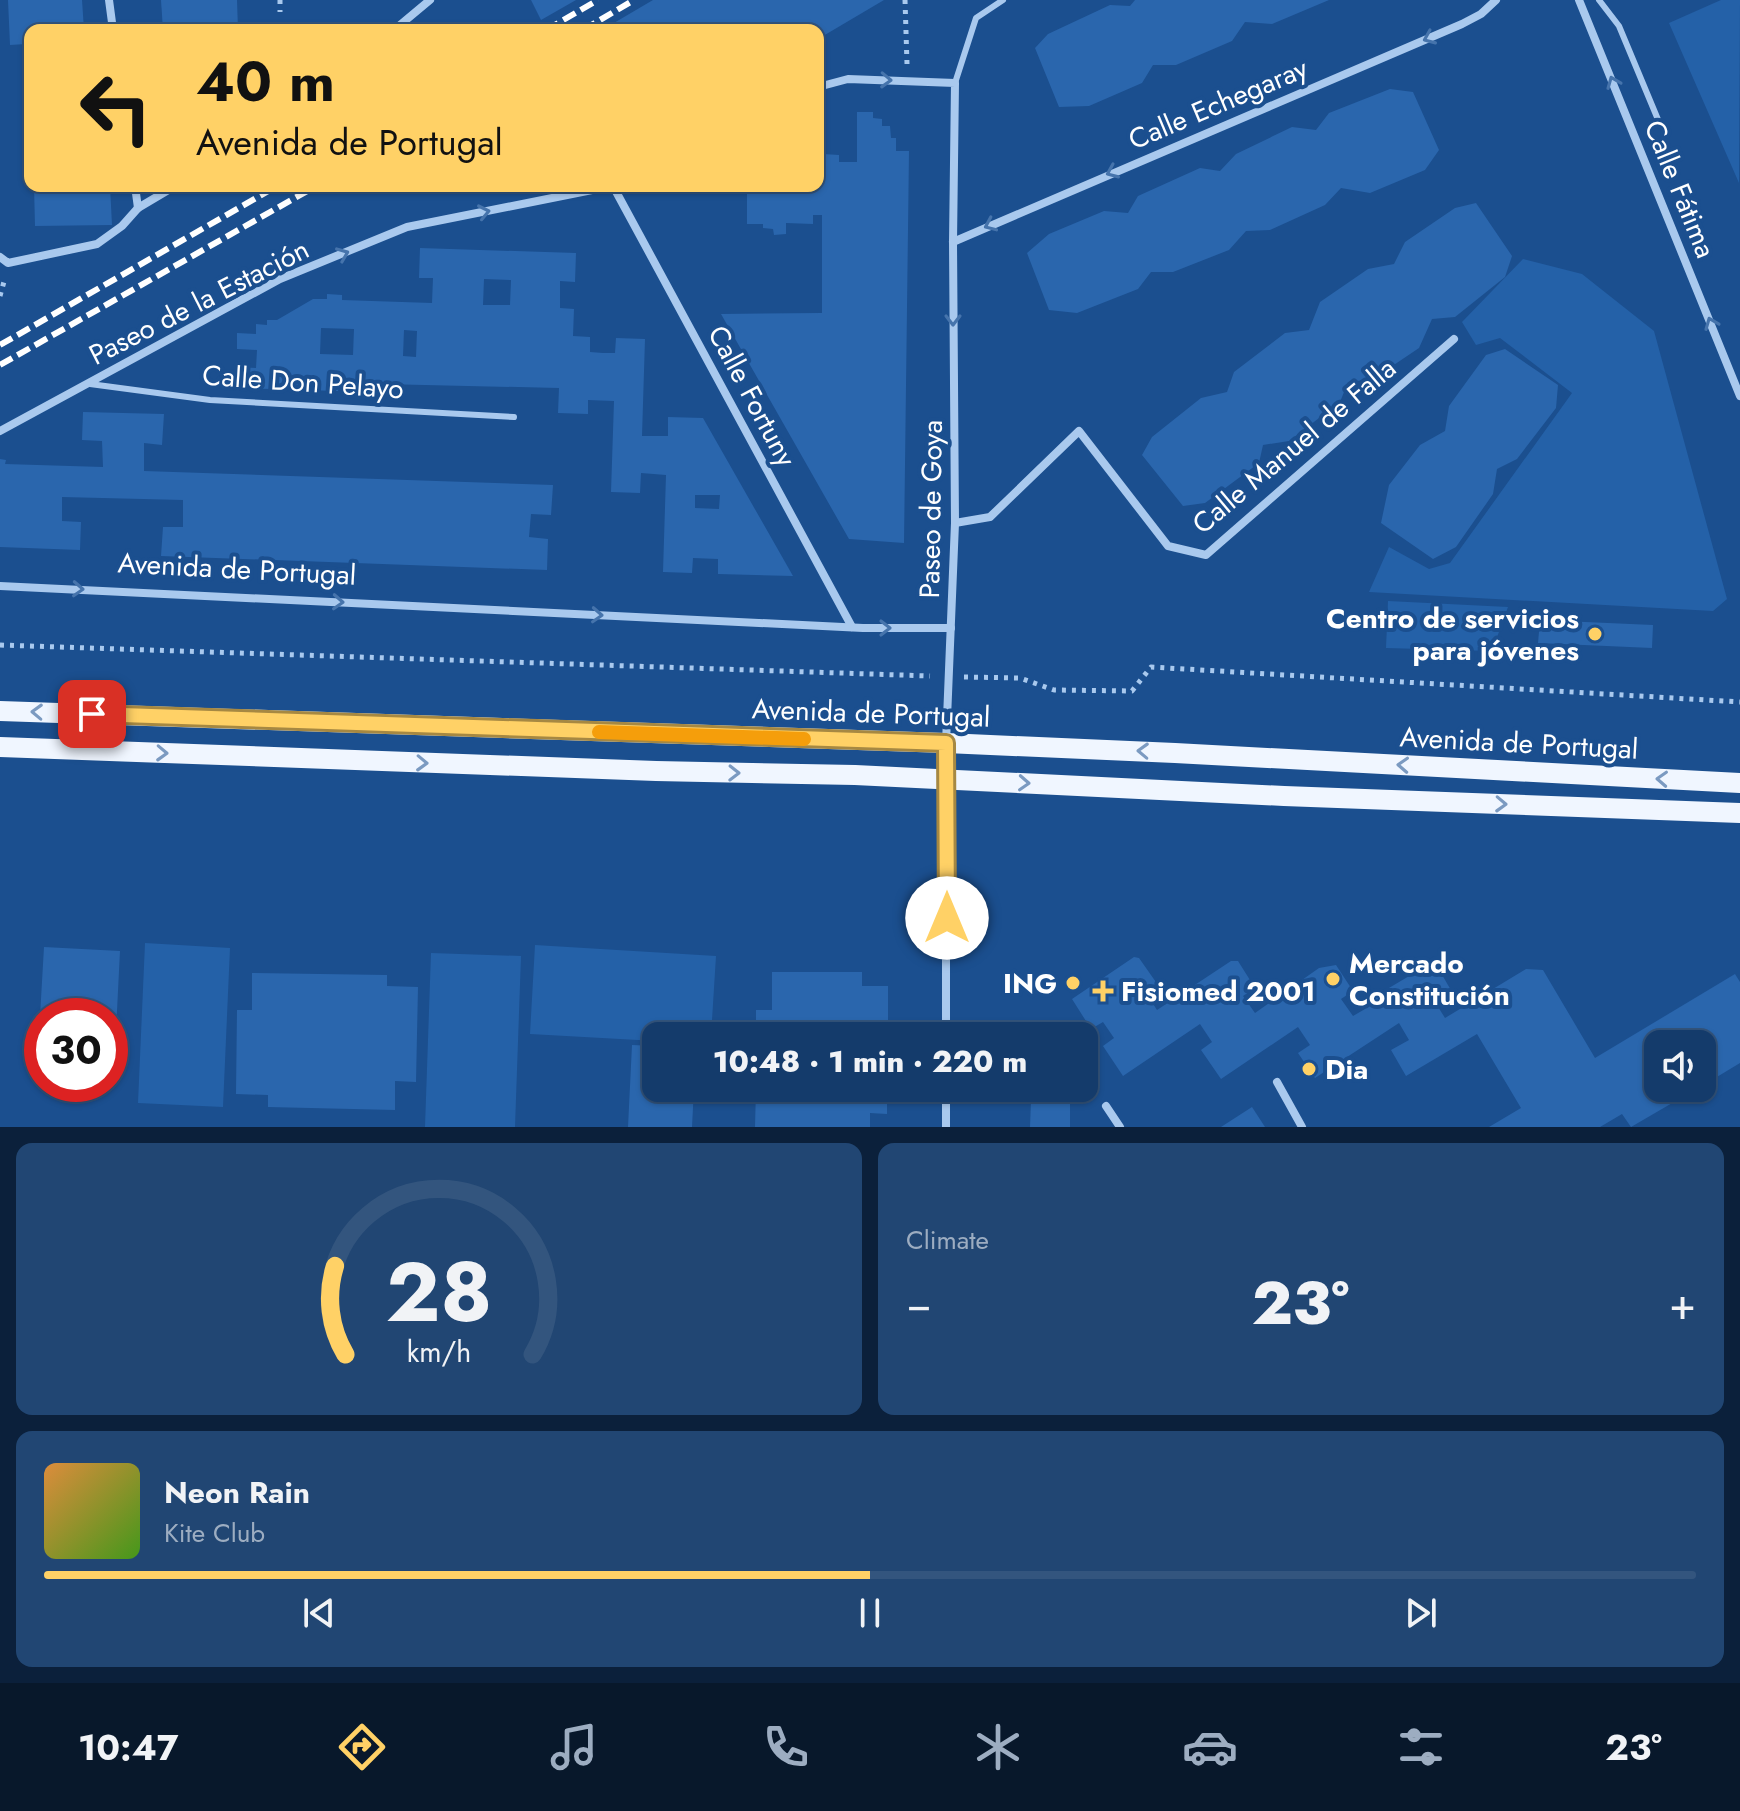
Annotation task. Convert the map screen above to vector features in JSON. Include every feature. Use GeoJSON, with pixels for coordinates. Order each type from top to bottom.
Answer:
{"type":"FeatureCollection","features":[{"type":"Feature","properties":{"kind":"main road","name":"Avenida de Portugal"},"geometry":{"type":"LineString","coordinates":[[0,711],[946,743],[1740,783]]}},
{"type":"Feature","properties":{"kind":"main road"},"geometry":{"type":"LineString","coordinates":[[0,747],[946,779],[1284,796],[1740,813]]}},
{"type":"Feature","properties":{"kind":"street"},"geometry":{"type":"LineString","coordinates":[[109,0],[112,24]]}},
{"type":"Feature","properties":{"kind":"street"},"geometry":{"type":"LineString","coordinates":[[401,24],[430,0]]}},
{"type":"Feature","properties":{"kind":"street","name":"Calle Echegaray"},"geometry":{"type":"LineString","coordinates":[[953,242],[1462,24],[1481,14],[1496,0]]}},
{"type":"Feature","properties":{"kind":"street","name":"Calle Fátima"},"geometry":{"type":"LineString","coordinates":[[1579,0],[1740,396]]}},
{"type":"Feature","properties":{"kind":"street"},"geometry":{"type":"LineString","coordinates":[[824,85],[848,79],[955,83]]}},
{"type":"Feature","properties":{"kind":"street","name":"Paseo de Goya"},"geometry":{"type":"LineString","coordinates":[[946,1022],[946,743],[955,523],[955,83]]}},
{"type":"Feature","properties":{"kind":"street"},"geometry":{"type":"LineString","coordinates":[[136,192],[138,208]]}},
{"type":"Feature","properties":{"kind":"street"},"geometry":{"type":"LineString","coordinates":[[0,257],[8,263],[97,244],[122,226],[138,208],[165,192]]}},
{"type":"Feature","properties":{"kind":"street","name":"Paseo de la Estación"},"geometry":{"type":"LineString","coordinates":[[0,431],[280,279],[407,227],[582,192]]}},
{"type":"Feature","properties":{"kind":"street","name":"Calle Fortuny"},"geometry":{"type":"LineString","coordinates":[[615,192],[852,627]]}},
{"type":"Feature","properties":{"kind":"street","name":"Calle Manuel de Falla"},"geometry":{"type":"LineString","coordinates":[[955,523],[990,517],[1079,431],[1168,546],[1206,555],[1454,339]]}},
{"type":"Feature","properties":{"kind":"street","name":"Avenida de Portugal"},"geometry":{"type":"LineString","coordinates":[[0,586],[852,627],[951,628]]}},
{"type":"Feature","properties":{"kind":"street"},"geometry":{"type":"LineString","coordinates":[[1277,1082],[1302,1127]]}},
{"type":"Feature","properties":{"kind":"street"},"geometry":{"type":"LineString","coordinates":[[946,1102],[946,1127]]}},
{"type":"Feature","properties":{"kind":"street"},"geometry":{"type":"LineString","coordinates":[[1106,1106],[1120,1127]]}},
{"type":"Feature","properties":{"kind":"lane","name":"Paseo de Goya"},"geometry":{"type":"LineString","coordinates":[[955,83],[976,18],[1003,0]]}},
{"type":"Feature","properties":{"kind":"lane"},"geometry":{"type":"LineString","coordinates":[[1599,0],[1619,26],[1659,122]]}},
{"type":"Feature","properties":{"kind":"lane","name":"Calle Don Pelayo"},"geometry":{"type":"LineString","coordinates":[[90,384],[210,400],[514,417]]}},
{"type":"Feature","properties":{"kind":"path"},"geometry":{"type":"LineString","coordinates":[[280,0],[280,12]]}},
{"type":"Feature","properties":{"kind":"path"},"geometry":{"type":"LineString","coordinates":[[905,0],[908,81]]}},
{"type":"Feature","properties":{"kind":"path"},"geometry":{"type":"LineString","coordinates":[[0,645],[1020,678],[1054,690],[1132,691],[1151,667],[1740,702]]}},
{"type":"Feature","properties":{"kind":"shaded area"},"geometry":{"type":"Polygon","coordinates":[[[1721,0],[1740,0],[1739,183],[1669,23],[1721,0]]]}},
{"type":"Feature","properties":{"kind":"shaded area"},"geometry":{"type":"Polygon","coordinates":[[[1523,259],[1582,274],[1654,331],[1727,599],[1713,611],[1369,592],[1389,547],[1429,569],[1450,563],[1572,393],[1500,338],[1476,345],[1462,322],[1523,259]]]}},
{"type":"Feature","properties":{"kind":"shaded area"},"geometry":{"type":"Polygon","coordinates":[[[1388,601],[1508,607],[1492,651],[1386,648],[1388,601]]]}},
{"type":"Feature","properties":{"kind":"shaded area"},"geometry":{"type":"Polygon","coordinates":[[[145,943],[230,948],[223,1107],[138,1103],[145,943]]]}},
{"type":"Feature","properties":{"kind":"shaded area"},"geometry":{"type":"Polygon","coordinates":[[[535,945],[716,956],[712,1022],[642,1022],[642,1040],[530,1034],[535,945]]]}},
{"type":"Feature","properties":{"kind":"shaded area"},"geometry":{"type":"Polygon","coordinates":[[[431,953],[521,956],[515,1127],[425,1127],[431,953]]]}},
{"type":"Feature","properties":{"kind":"building"},"geometry":{"type":"Polygon","coordinates":[[[8,0],[82,0],[84,24],[24,24],[24,44],[10,45],[8,0]]]}},
{"type":"Feature","properties":{"kind":"building"},"geometry":{"type":"Polygon","coordinates":[[[161,0],[237,0],[238,24],[163,24],[161,0]]]}},
{"type":"Feature","properties":{"kind":"building"},"geometry":{"type":"Polygon","coordinates":[[[531,0],[576,0],[541,20],[531,0]]]}},
{"type":"Feature","properties":{"kind":"building"},"geometry":{"type":"Polygon","coordinates":[[[653,0],[884,0],[824,35],[824,24],[612,24],[653,0]]]}},
{"type":"Feature","properties":{"kind":"building"},"geometry":{"type":"Polygon","coordinates":[[[1135,0],[1329,0],[1272,24],[1245,22],[1232,41],[1176,65],[1153,65],[1142,83],[1089,106],[1059,107],[1035,48],[1048,34],[1110,5],[1130,6],[1135,0]]]}},
{"type":"Feature","properties":{"kind":"building"},"geometry":{"type":"Polygon","coordinates":[[[1390,89],[1413,92],[1439,150],[1425,170],[1370,193],[1341,188],[1325,205],[1270,230],[1246,231],[1229,250],[1173,272],[1151,272],[1138,289],[1077,313],[1049,310],[1027,253],[1049,234],[1104,211],[1128,213],[1138,196],[1200,168],[1220,171],[1236,154],[1292,127],[1316,130],[1329,113],[1390,89]]]}},
{"type":"Feature","properties":{"kind":"building"},"geometry":{"type":"Polygon","coordinates":[[[857,112],[873,112],[873,118],[882,119],[882,126],[890,126],[891,138],[896,138],[896,151],[909,151],[904,543],[849,539],[721,314],[822,313],[822,215],[813,215],[813,224],[786,223],[786,234],[774,235],[773,229],[763,228],[763,224],[747,224],[747,192],[824,192],[824,154],[839,155],[839,162],[857,162],[857,112]]]}},
{"type":"Feature","properties":{"kind":"building"},"geometry":{"type":"Polygon","coordinates":[[[34,192],[110,192],[112,225],[35,226],[34,192]]]}},
{"type":"Feature","properties":{"kind":"building"},"geometry":{"type":"Polygon","coordinates":[[[1476,203],[1512,256],[1505,277],[1455,317],[1432,319],[1419,348],[1373,379],[1348,382],[1340,402],[1289,441],[1263,445],[1259,463],[1205,503],[1183,506],[1142,455],[1152,437],[1201,398],[1227,392],[1234,372],[1285,333],[1309,330],[1320,302],[1368,269],[1394,264],[1405,242],[1455,208],[1476,203]]]}},
{"type":"Feature","properties":{"kind":"building"},"geometry":{"type":"Polygon","coordinates":[[[420,248],[576,253],[575,282],[560,281],[560,308],[574,309],[573,336],[590,337],[590,352],[603,353],[615,353],[616,338],[645,339],[642,436],[668,436],[668,417],[703,418],[793,576],[718,574],[718,559],[693,558],[692,573],[663,572],[666,475],[641,473],[640,493],[611,492],[614,401],[588,400],[588,414],[558,413],[559,388],[339,383],[338,391],[236,388],[236,367],[256,368],[257,350],[237,349],[237,333],[256,334],[256,324],[267,325],[267,320],[277,320],[313,299],[327,299],[327,294],[342,295],[342,300],[432,303],[433,278],[419,278],[420,248]],[[484,279],[483,305],[510,305],[511,280],[484,279]],[[321,328],[320,354],[353,355],[354,329],[321,328]],[[404,330],[403,356],[416,357],[417,331],[404,330]],[[695,495],[695,508],[719,509],[720,495],[695,495]]]}},
{"type":"Feature","properties":{"kind":"building"},"geometry":{"type":"Polygon","coordinates":[[[1505,349],[1558,385],[1556,408],[1517,459],[1497,469],[1493,494],[1456,547],[1433,559],[1381,523],[1389,485],[1420,445],[1445,431],[1449,406],[1486,355],[1505,349]]]}},
{"type":"Feature","properties":{"kind":"building"},"geometry":{"type":"Polygon","coordinates":[[[83,412],[164,414],[162,445],[144,443],[144,471],[553,485],[551,515],[531,514],[529,537],[548,539],[547,570],[161,556],[163,527],[183,527],[183,500],[62,497],[62,521],[81,522],[80,550],[0,547],[0,459],[6,460],[5,464],[103,467],[102,441],[82,440],[83,412]]]}},
{"type":"Feature","properties":{"kind":"building","name":"Centro de servicios para jóvenes"},"geometry":{"type":"Polygon","coordinates":[[[1540,620],[1653,625],[1652,648],[1538,643],[1540,620]]]}},
{"type":"Feature","properties":{"kind":"building"},"geometry":{"type":"Polygon","coordinates":[[[44,947],[120,951],[118,998],[41,998],[44,947]]]}},
{"type":"Feature","properties":{"kind":"building"},"geometry":{"type":"Polygon","coordinates":[[[1134,957],[1139,958],[1158,985],[1146,993],[1157,1010],[1231,961],[1238,961],[1255,988],[1243,996],[1255,1013],[1319,968],[1336,965],[1353,991],[1341,999],[1353,1016],[1365,1009],[1362,1004],[1426,966],[1437,966],[1452,992],[1435,1002],[1445,1018],[1526,969],[1543,970],[1595,1058],[1735,974],[1740,982],[1740,1063],[1716,1078],[1716,1030],[1644,1030],[1644,1102],[1674,1102],[1631,1127],[1622,1114],[1600,1127],[1489,1127],[1521,1108],[1477,1034],[1406,1076],[1391,1050],[1409,1040],[1399,1023],[1315,1078],[1298,1053],[1310,1045],[1298,1027],[1221,1079],[1201,1050],[1212,1042],[1200,1024],[1123,1076],[1103,1046],[1114,1038],[1103,1022],[1098,1025],[1098,1022],[1087,1022],[1072,999],[1134,957]]]}},
{"type":"Feature","properties":{"kind":"building"},"geometry":{"type":"Polygon","coordinates":[[[772,972],[862,972],[862,986],[888,986],[888,1022],[756,1022],[756,1010],[772,1010],[772,972]]]}},
{"type":"Feature","properties":{"kind":"building"},"geometry":{"type":"Polygon","coordinates":[[[252,973],[387,975],[387,986],[418,987],[416,1082],[395,1081],[395,1110],[268,1107],[268,1095],[236,1094],[237,1010],[252,1010],[252,973]]]}},
{"type":"Feature","properties":{"kind":"building"},"geometry":{"type":"Polygon","coordinates":[[[632,1045],[642,1045],[642,1102],[693,1102],[692,1127],[628,1127],[632,1045]]]}},
{"type":"Feature","properties":{"kind":"building"},"geometry":{"type":"Polygon","coordinates":[[[756,1102],[887,1102],[887,1114],[870,1113],[870,1127],[755,1127],[756,1102]]]}},
{"type":"Feature","properties":{"kind":"building"},"geometry":{"type":"Polygon","coordinates":[[[1031,1102],[1070,1102],[1070,1127],[1030,1127],[1031,1102]]]}},
{"type":"Feature","properties":{"kind":"building"},"geometry":{"type":"Polygon","coordinates":[[[1252,1107],[1265,1127],[1221,1127],[1252,1107]]]}},
{"type":"Feature","properties":{"kind":"railway"},"geometry":{"type":"LineString","coordinates":[[556,24],[598,0]]}},
{"type":"Feature","properties":{"kind":"railway"},"geometry":{"type":"LineString","coordinates":[[593,24],[634,0]]}},
{"type":"Feature","properties":{"kind":"railway"},"geometry":{"type":"LineString","coordinates":[[0,345],[267,192]]}},
{"type":"Feature","properties":{"kind":"railway"},"geometry":{"type":"LineString","coordinates":[[0,365],[305,192]]}},
{"type":"Feature","properties":{"kind":"slow traffic"},"geometry":{"type":"LineString","coordinates":[[599,732],[804,739]]}},
{"type":"Feature","properties":{"kind":"place","name":"Centro de servicios para jóvenes"},"geometry":{"type":"Point","coordinates":[1595,634]}},
{"type":"Feature","properties":{"kind":"place","name":"Mercado Constitución"},"geometry":{"type":"Point","coordinates":[1333,979]}},
{"type":"Feature","properties":{"kind":"place","name":"ING"},"geometry":{"type":"Point","coordinates":[1073,983]}},
{"type":"Feature","properties":{"kind":"place","name":"Fisiomed 2001"},"geometry":{"type":"Point","coordinates":[1103,991]}},
{"type":"Feature","properties":{"kind":"place","name":"Dia"},"geometry":{"type":"Point","coordinates":[1309,1069]}},
{"type":"Feature","properties":{"kind":"route"},"geometry":{"type":"LineString","coordinates":[[92,714],[946,743],[947,918]]}}]}
